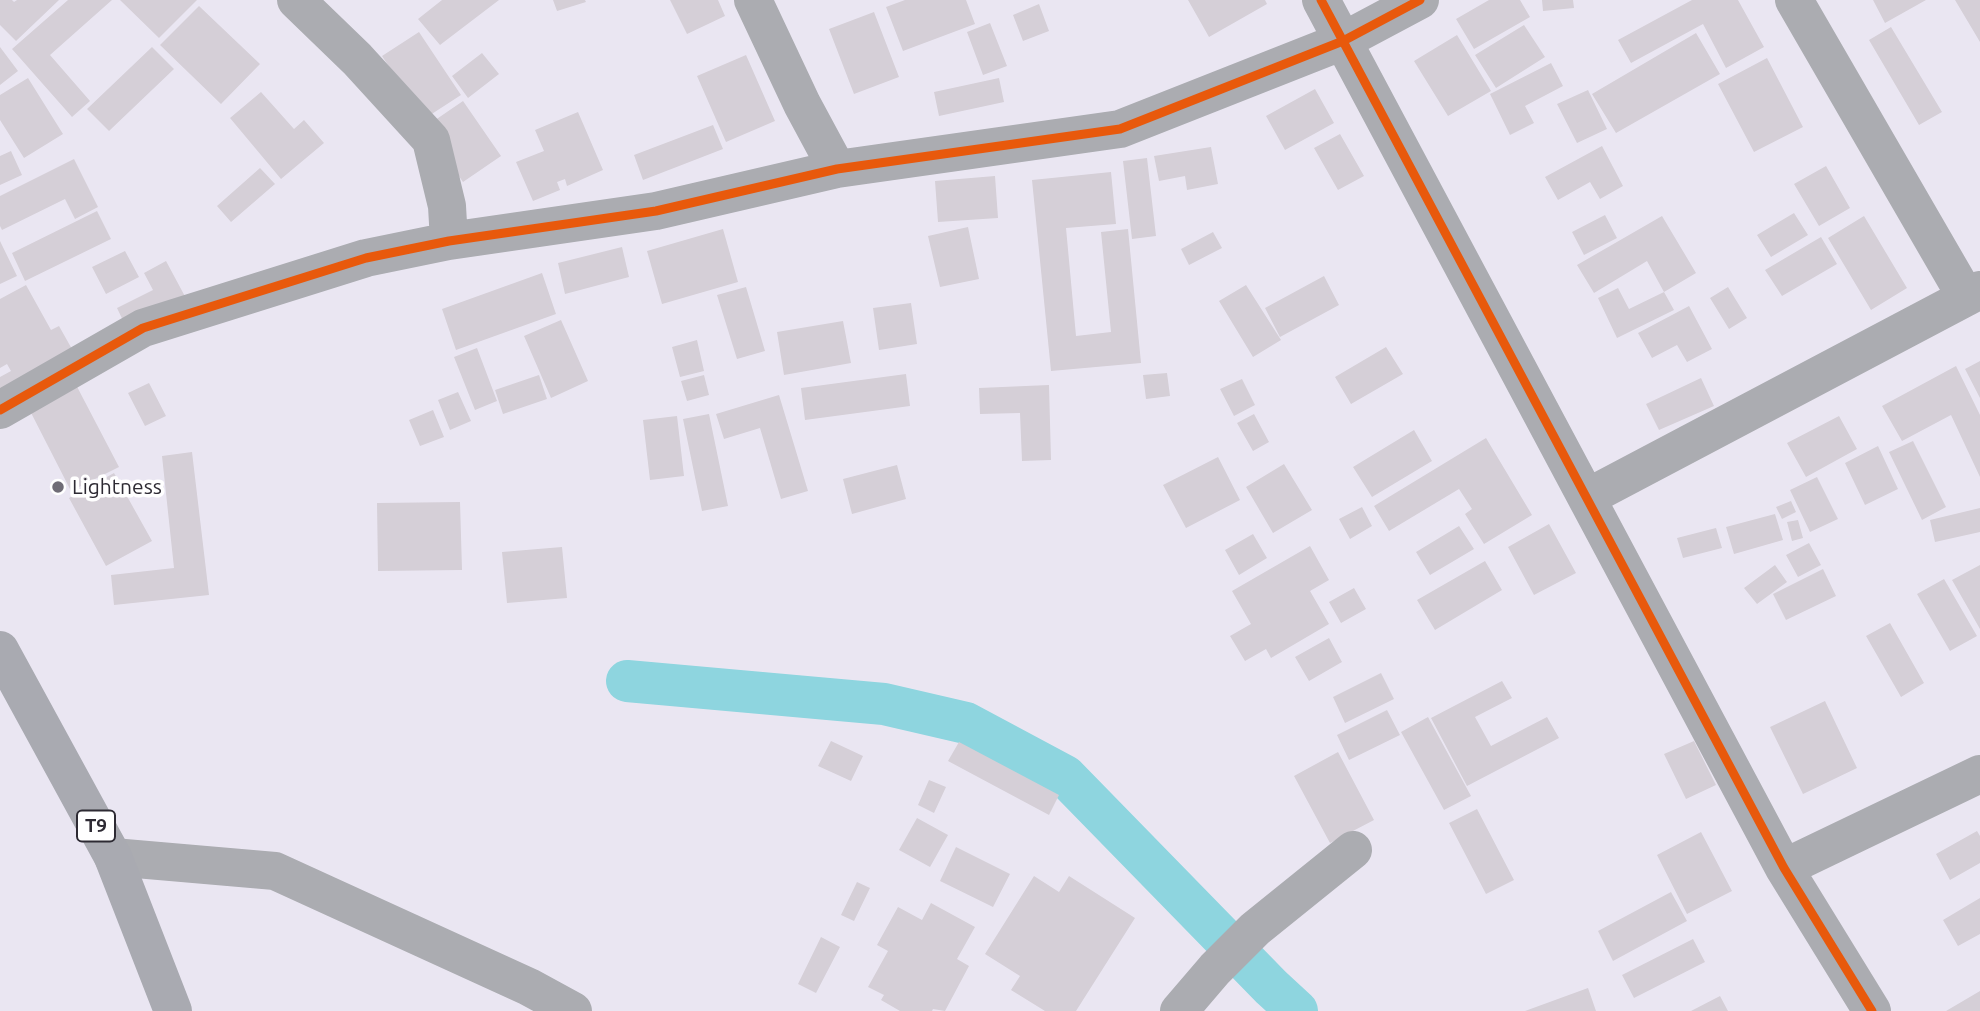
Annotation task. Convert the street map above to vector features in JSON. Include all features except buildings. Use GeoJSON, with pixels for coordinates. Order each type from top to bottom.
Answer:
{"type":"FeatureCollection","features":[{"type":"Feature","properties":{"kind":"highway","name":"T9"},"geometry":{"type":"LineString","coordinates":[[0,650],[113,857],[173,1011]]}},
{"type":"Feature","properties":{"kind":"street"},"geometry":{"type":"LineString","coordinates":[[296,0],[357,59],[432,140],[447,206],[449,241]]}},
{"type":"Feature","properties":{"kind":"street"},"geometry":{"type":"LineString","coordinates":[[752,0],[837,169]]}},
{"type":"Feature","properties":{"kind":"street"},"geometry":{"type":"LineString","coordinates":[[1321,0],[1784,868],[1872,1011]]}},
{"type":"Feature","properties":{"kind":"street"},"geometry":{"type":"LineString","coordinates":[[0,410],[143,328],[366,258],[449,241],[656,211],[837,169],[1120,129],[1343,41],[1420,0]]}},
{"type":"Feature","properties":{"kind":"street"},"geometry":{"type":"LineString","coordinates":[[1588,497],[1973,293],[1794,0]]}},
{"type":"Feature","properties":{"kind":"street"},"geometry":{"type":"LineString","coordinates":[[1784,868],[1980,774]]}},
{"type":"Feature","properties":{"kind":"street"},"geometry":{"type":"LineString","coordinates":[[1179,1011],[1215,969],[1255,929],[1353,849]]}},
{"type":"Feature","properties":{"kind":"street"},"geometry":{"type":"LineString","coordinates":[[113,857],[275,871],[529,987],[573,1011]]}},
{"type":"Feature","properties":{"kind":"waterway"},"geometry":{"type":"LineString","coordinates":[[627,681],[884,704],[966,723],[1065,776],[1297,1011]]}},
{"type":"Feature","properties":{"kind":"cycle path"},"geometry":{"type":"LineString","coordinates":[[1321,0],[1784,868],[1872,1011]]}},
{"type":"Feature","properties":{"kind":"cycle path"},"geometry":{"type":"LineString","coordinates":[[0,410],[143,328],[366,258],[449,241],[656,211],[837,169],[1120,129],[1343,41],[1420,0]]}},
{"type":"Feature","properties":{"kind":"place","name":"Lightness"},"geometry":{"type":"Point","coordinates":[58,487]}}]}
